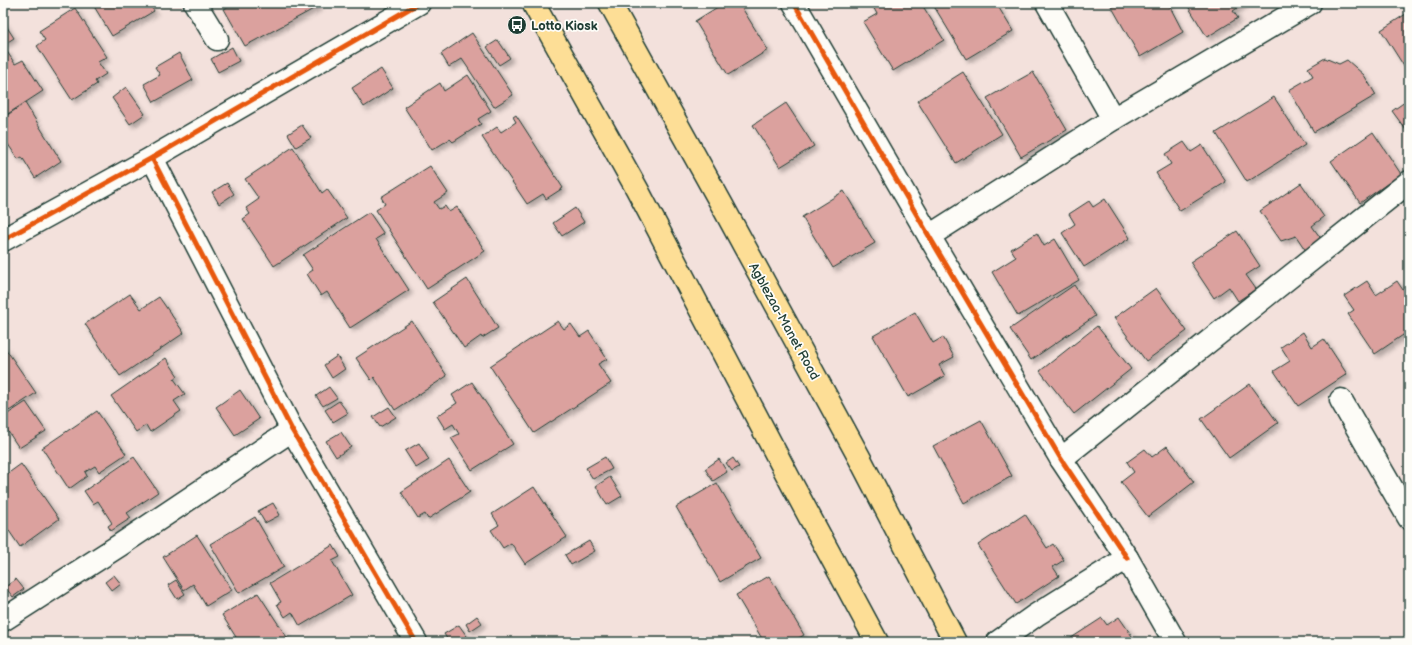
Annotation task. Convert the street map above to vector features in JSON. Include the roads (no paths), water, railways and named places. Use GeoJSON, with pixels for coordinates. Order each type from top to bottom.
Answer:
{"type":"FeatureCollection","features":[{"type":"Feature","properties":{"kind":"main road"},"geometry":{"type":"LineString","coordinates":[[534,3],[637,189],[877,642]]}},
{"type":"Feature","properties":{"kind":"main road","name":"Agblezaa-Manet Road"},"geometry":{"type":"LineString","coordinates":[[610,3],[859,457],[955,642]]}},
{"type":"Feature","properties":{"kind":"street"},"geometry":{"type":"LineString","coordinates":[[195,3],[217,39]]}},
{"type":"Feature","properties":{"kind":"street"},"geometry":{"type":"LineString","coordinates":[[3,240],[152,158],[419,3]]}},
{"type":"Feature","properties":{"kind":"street"},"geometry":{"type":"LineString","coordinates":[[794,3],[929,236],[1061,459],[1126,558],[1175,642]]}},
{"type":"Feature","properties":{"kind":"street"},"geometry":{"type":"LineString","coordinates":[[1046,3],[1113,119]]}},
{"type":"Feature","properties":{"kind":"street"},"geometry":{"type":"LineString","coordinates":[[929,236],[1113,119],[1301,5]]}},
{"type":"Feature","properties":{"kind":"street"},"geometry":{"type":"LineString","coordinates":[[152,158],[292,430],[416,642]]}},
{"type":"Feature","properties":{"kind":"street"},"geometry":{"type":"LineString","coordinates":[[1061,459],[1409,182]]}},
{"type":"Feature","properties":{"kind":"street"},"geometry":{"type":"LineString","coordinates":[[1341,400],[1409,518]]}},
{"type":"Feature","properties":{"kind":"street"},"geometry":{"type":"LineString","coordinates":[[3,620],[120,545],[292,430]]}},
{"type":"Feature","properties":{"kind":"street"},"geometry":{"type":"LineString","coordinates":[[998,642],[1036,615],[1126,558]]}},
{"type":"Feature","properties":{"kind":"place","name":"Lotto Kiosk"},"geometry":{"type":"Point","coordinates":[517,25]}}]}
